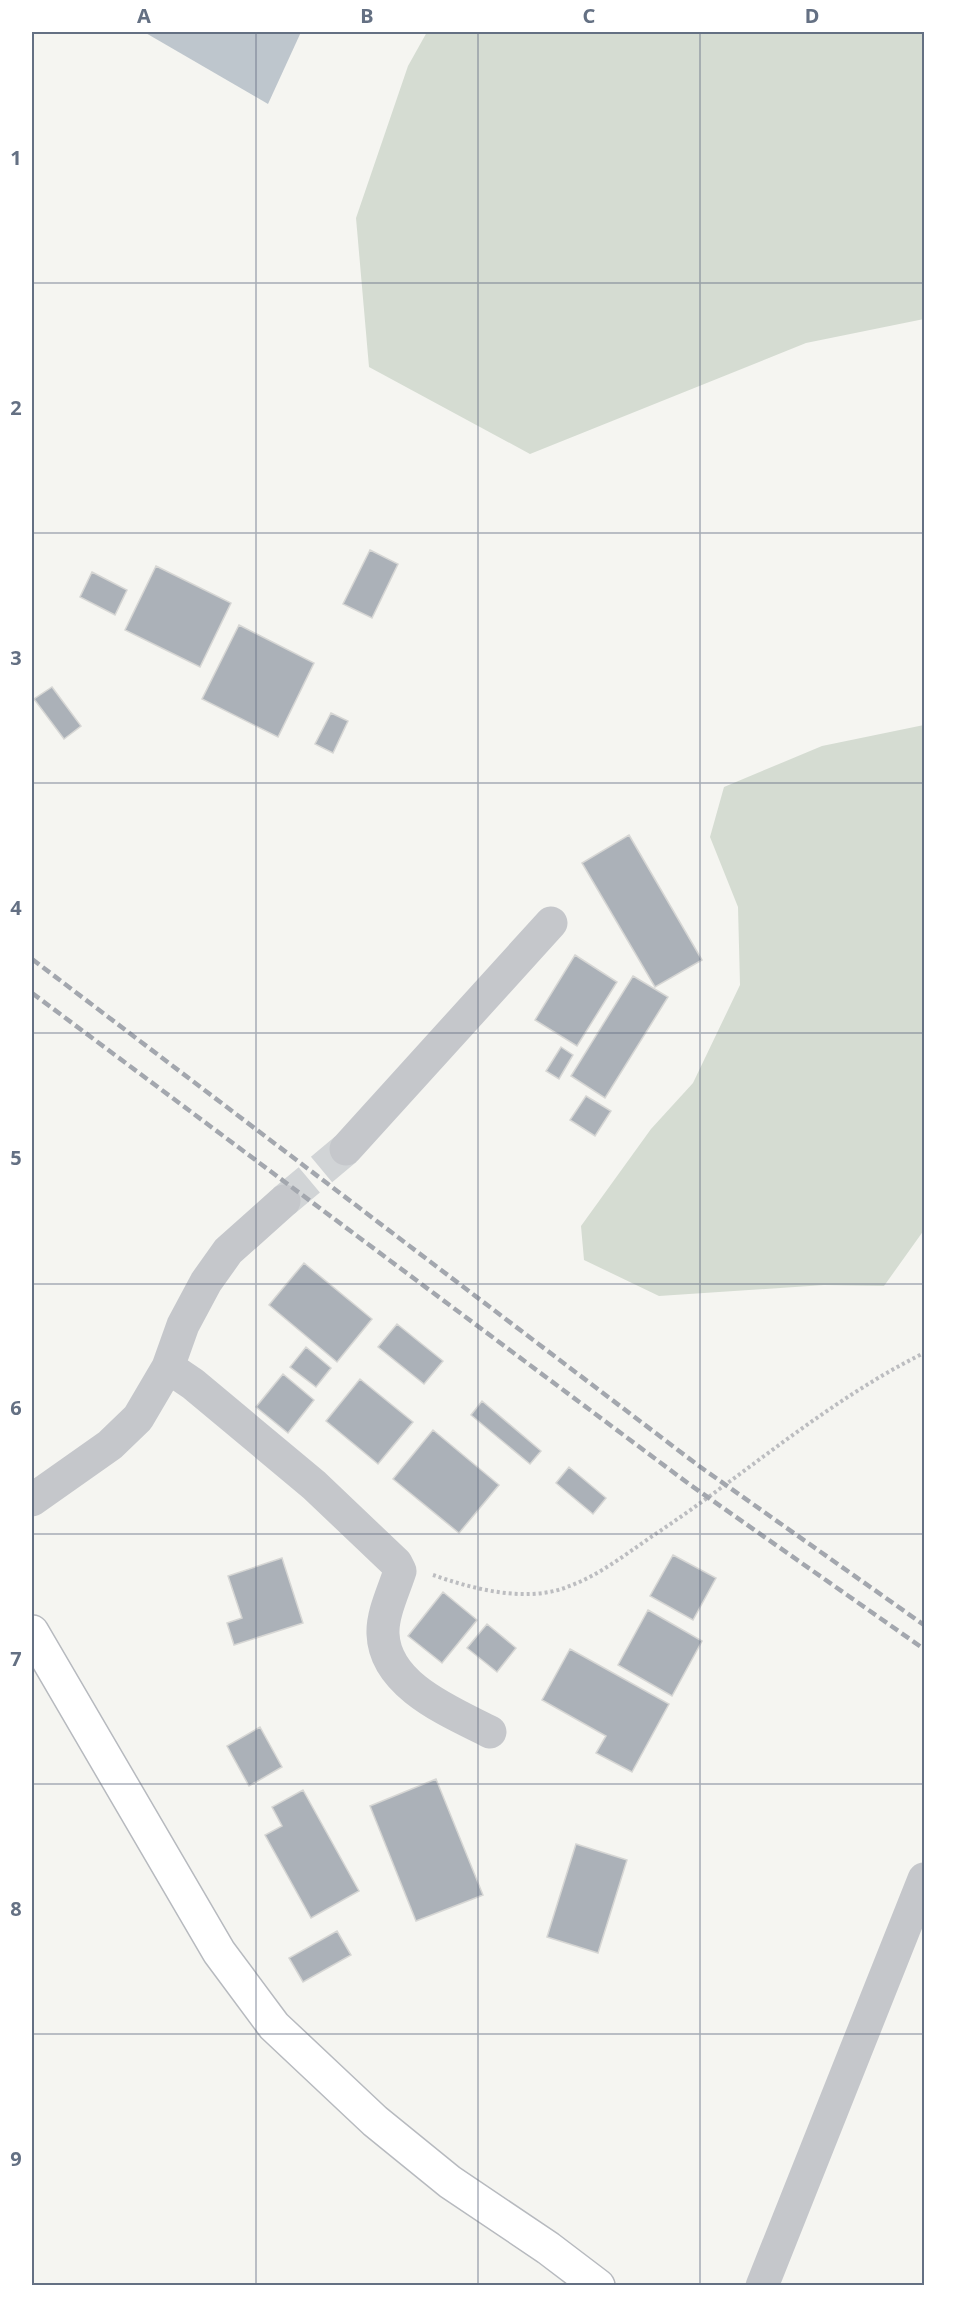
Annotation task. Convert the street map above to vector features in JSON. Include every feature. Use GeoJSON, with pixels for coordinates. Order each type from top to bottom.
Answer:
{"type":"FeatureCollection","features":[{"type":"Feature","properties":{"kind":"street"},"geometry":{"type":"LineString","coordinates":[[346,1149],[551,924]]}},
{"type":"Feature","properties":{"kind":"street"},"geometry":{"type":"LineString","coordinates":[[32,1500],[110,1445],[138,1418],[168,1367],[183,1325],[206,1282],[228,1251],[284,1202]]}},
{"type":"Feature","properties":{"kind":"street"},"geometry":{"type":"LineString","coordinates":[[168,1367],[193,1384],[314,1485],[396,1563],[400,1572],[383,1633],[389,1657],[408,1683],[437,1704],[490,1732]]}},
{"type":"Feature","properties":{"kind":"street"},"geometry":{"type":"LineString","coordinates":[[32,1632],[219,1952],[274,2026],[375,2121],[450,2182],[548,2248],[598,2286]]}},
{"type":"Feature","properties":{"kind":"street"},"geometry":{"type":"LineString","coordinates":[[762,2286],[924,1879]]}},
{"type":"Feature","properties":{"kind":"path"},"geometry":{"type":"LineString","coordinates":[[396,1563],[499,1594],[566,1588],[603,1569],[770,1451],[897,1367],[924,1353]]}},
{"type":"Feature","properties":{"kind":"shaded area"},"geometry":{"type":"Polygon","coordinates":[[[144,32],[301,32],[268,104],[144,32]]]}},
{"type":"Feature","properties":{"kind":"shaded area"},"geometry":{"type":"Polygon","coordinates":[[[427,32],[924,32],[924,319],[806,343],[530,454],[369,367],[356,218],[408,66],[427,32]]]}},
{"type":"Feature","properties":{"kind":"shaded area"},"geometry":{"type":"Polygon","coordinates":[[[924,725],[924,1230],[884,1286],[824,1285],[659,1296],[584,1260],[581,1226],[651,1129],[693,1083],[740,985],[738,907],[710,837],[724,787],[822,746],[924,725]]]}},
{"type":"Feature","properties":{"kind":"building"},"geometry":{"type":"Polygon","coordinates":[[[370,550],[398,564],[372,618],[343,604],[370,550]]]}},
{"type":"Feature","properties":{"kind":"building"},"geometry":{"type":"Polygon","coordinates":[[[156,566],[231,603],[200,667],[125,630],[156,566]]]}},
{"type":"Feature","properties":{"kind":"building"},"geometry":{"type":"Polygon","coordinates":[[[92,572],[127,590],[115,615],[80,597],[92,572]]]}},
{"type":"Feature","properties":{"kind":"building"},"geometry":{"type":"Polygon","coordinates":[[[239,625],[314,663],[278,737],[202,699],[239,625]]]}},
{"type":"Feature","properties":{"kind":"building"},"geometry":{"type":"Polygon","coordinates":[[[52,687],[81,726],[64,739],[34,699],[52,687]]]}},
{"type":"Feature","properties":{"kind":"building"},"geometry":{"type":"Polygon","coordinates":[[[331,713],[348,721],[333,753],[315,744],[331,713]]]}},
{"type":"Feature","properties":{"kind":"building"},"geometry":{"type":"Polygon","coordinates":[[[629,835],[702,960],[655,987],[582,863],[629,835]]]}},
{"type":"Feature","properties":{"kind":"building"},"geometry":{"type":"Polygon","coordinates":[[[575,955],[617,982],[577,1046],[535,1020],[575,955]]]}},
{"type":"Feature","properties":{"kind":"building"},"geometry":{"type":"Polygon","coordinates":[[[633,976],[668,997],[605,1098],[571,1076],[633,976]]]}},
{"type":"Feature","properties":{"kind":"building"},"geometry":{"type":"Polygon","coordinates":[[[561,1047],[573,1055],[559,1079],[546,1071],[561,1047]]]}},
{"type":"Feature","properties":{"kind":"building"},"geometry":{"type":"Polygon","coordinates":[[[586,1096],[611,1111],[595,1136],[570,1120],[586,1096]]]}},
{"type":"Feature","properties":{"kind":"building"},"geometry":{"type":"Polygon","coordinates":[[[304,1263],[372,1319],[337,1362],[269,1305],[304,1263]]]}},
{"type":"Feature","properties":{"kind":"building"},"geometry":{"type":"Polygon","coordinates":[[[397,1324],[443,1361],[424,1384],[378,1347],[397,1324]]]}},
{"type":"Feature","properties":{"kind":"building"},"geometry":{"type":"Polygon","coordinates":[[[306,1347],[331,1368],[316,1387],[290,1367],[306,1347]]]}},
{"type":"Feature","properties":{"kind":"building"},"geometry":{"type":"Polygon","coordinates":[[[283,1374],[314,1400],[288,1433],[256,1407],[283,1374]]]}},
{"type":"Feature","properties":{"kind":"building"},"geometry":{"type":"Polygon","coordinates":[[[360,1379],[413,1422],[378,1464],[326,1421],[360,1379]]]}},
{"type":"Feature","properties":{"kind":"building"},"geometry":{"type":"Polygon","coordinates":[[[482,1401],[541,1451],[530,1464],[471,1415],[482,1401]]]}},
{"type":"Feature","properties":{"kind":"building"},"geometry":{"type":"Polygon","coordinates":[[[433,1430],[499,1485],[459,1533],[393,1479],[433,1430]]]}},
{"type":"Feature","properties":{"kind":"building"},"geometry":{"type":"Polygon","coordinates":[[[569,1467],[606,1498],[593,1514],[556,1483],[569,1467]]]}},
{"type":"Feature","properties":{"kind":"building"},"geometry":{"type":"Polygon","coordinates":[[[673,1555],[716,1578],[693,1620],[650,1596],[673,1555]]]}},
{"type":"Feature","properties":{"kind":"building"},"geometry":{"type":"Polygon","coordinates":[[[282,1558],[303,1623],[234,1645],[227,1623],[242,1618],[228,1576],[282,1558]]]}},
{"type":"Feature","properties":{"kind":"building"},"geometry":{"type":"Polygon","coordinates":[[[443,1592],[477,1620],[442,1663],[408,1636],[443,1592]]]}},
{"type":"Feature","properties":{"kind":"building"},"geometry":{"type":"Polygon","coordinates":[[[648,1610],[702,1641],[672,1696],[618,1665],[648,1610]]]}},
{"type":"Feature","properties":{"kind":"building"},"geometry":{"type":"Polygon","coordinates":[[[487,1624],[516,1648],[497,1672],[467,1648],[487,1624]]]}},
{"type":"Feature","properties":{"kind":"building"},"geometry":{"type":"Polygon","coordinates":[[[570,1649],[669,1704],[632,1772],[596,1753],[606,1736],[542,1700],[570,1649]]]}},
{"type":"Feature","properties":{"kind":"building"},"geometry":{"type":"Polygon","coordinates":[[[260,1727],[282,1767],[249,1786],[227,1746],[260,1727]]]}},
{"type":"Feature","properties":{"kind":"building"},"geometry":{"type":"Polygon","coordinates":[[[436,1779],[483,1895],[416,1921],[370,1806],[436,1779]]]}},
{"type":"Feature","properties":{"kind":"building"},"geometry":{"type":"Polygon","coordinates":[[[303,1790],[359,1891],[311,1918],[265,1835],[282,1826],[272,1807],[303,1790]]]}},
{"type":"Feature","properties":{"kind":"building"},"geometry":{"type":"Polygon","coordinates":[[[576,1844],[627,1860],[598,1953],[547,1937],[576,1844]]]}},
{"type":"Feature","properties":{"kind":"building"},"geometry":{"type":"Polygon","coordinates":[[[337,1931],[351,1955],[303,1982],[289,1958],[337,1931]]]}},
{"type":"Feature","properties":{"kind":"tunnel"},"geometry":{"type":"LineString","coordinates":[[284,1201],[346,1149]]}},
{"type":"Feature","properties":{"kind":"railway"},"geometry":{"type":"LineString","coordinates":[[32,959],[699,1466],[924,1625]]}},
{"type":"Feature","properties":{"kind":"railway"},"geometry":{"type":"LineString","coordinates":[[32,993],[689,1484],[924,1649]]}}]}
